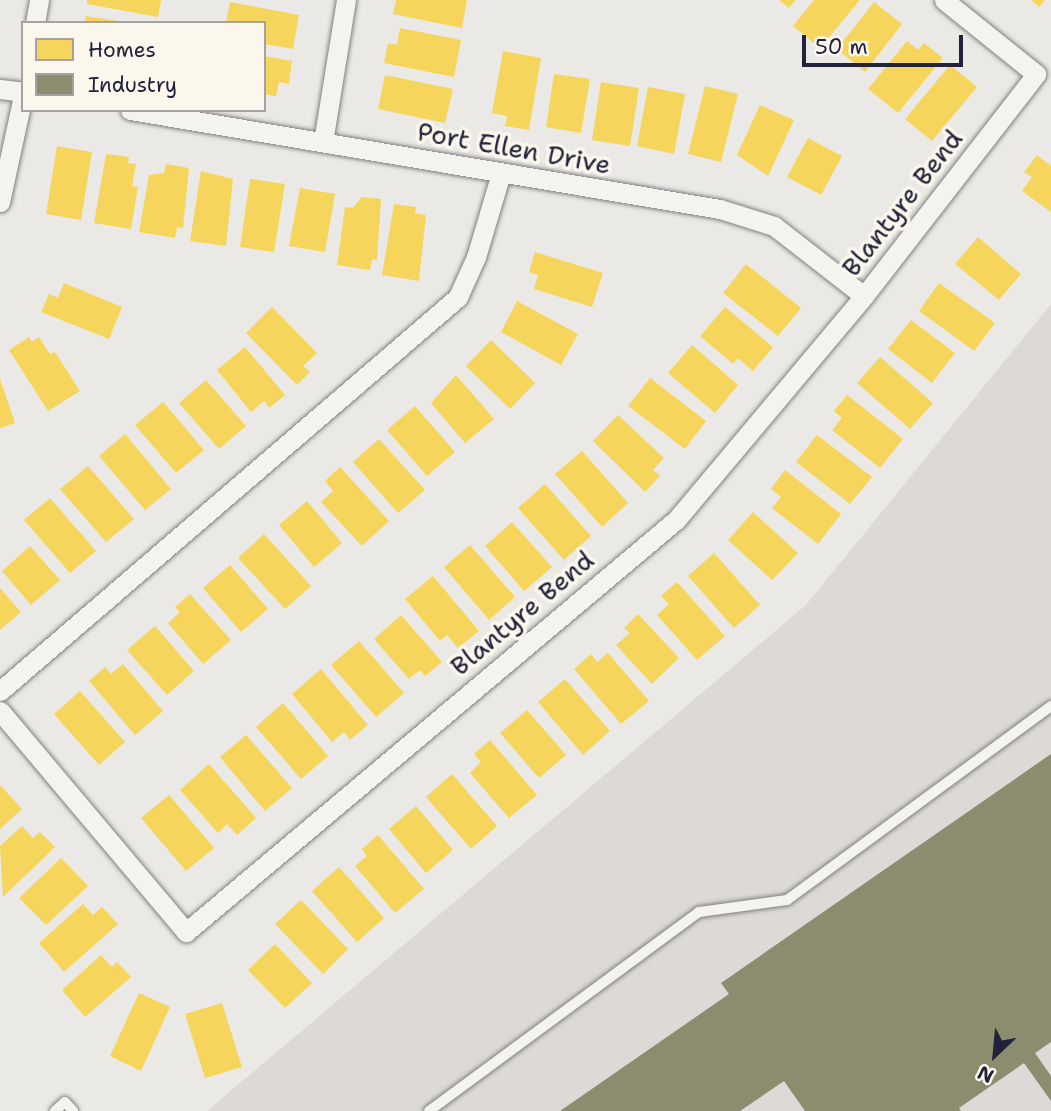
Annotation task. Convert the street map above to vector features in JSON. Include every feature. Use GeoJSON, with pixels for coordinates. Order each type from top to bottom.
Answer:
{"type":"FeatureCollection","features":[{"type":"Feature","properties":{"kind":"street"},"geometry":{"type":"LineString","coordinates":[[35,21],[38,0]]}},
{"type":"Feature","properties":{"kind":"street"},"geometry":{"type":"LineString","coordinates":[[323,142],[346,0]]}},
{"type":"Feature","properties":{"kind":"street","name":"Blantyre Bend"},"geometry":{"type":"LineString","coordinates":[[0,711],[186,932],[676,520],[864,296],[1036,74],[944,0]]}},
{"type":"Feature","properties":{"kind":"street"},"geometry":{"type":"LineString","coordinates":[[0,89],[21,94]]}},
{"type":"Feature","properties":{"kind":"street"},"geometry":{"type":"LineString","coordinates":[[0,202],[21,103]]}},
{"type":"Feature","properties":{"kind":"street","name":"Port Ellen Drive"},"geometry":{"type":"LineString","coordinates":[[142,112],[720,209],[774,226],[864,296]]}},
{"type":"Feature","properties":{"kind":"street"},"geometry":{"type":"LineString","coordinates":[[0,691],[421,334],[458,297],[476,257],[501,173]]}},
{"type":"Feature","properties":{"kind":"lane"},"geometry":{"type":"LineString","coordinates":[[429,1111],[699,912],[787,900],[1051,706]]}},
{"type":"Feature","properties":{"kind":"lane"},"geometry":{"type":"LineString","coordinates":[[55,1111],[65,1102],[73,1111]]}},
{"type":"Feature","properties":{"kind":"shaded area"},"geometry":{"type":"Polygon","coordinates":[[[1051,304],[1051,1111],[207,1111],[806,605],[1051,304]]]}},
{"type":"Feature","properties":{"kind":"building: Homes"},"geometry":{"type":"Polygon","coordinates":[[[87,0],[161,0],[158,17],[87,4],[87,0]]]}},
{"type":"Feature","properties":{"kind":"building: Homes"},"geometry":{"type":"Polygon","coordinates":[[[396,0],[467,0],[462,28],[393,14],[396,0]]]}},
{"type":"Feature","properties":{"kind":"building: Homes"},"geometry":{"type":"Polygon","coordinates":[[[779,0],[796,0],[789,8],[779,0]]]}},
{"type":"Feature","properties":{"kind":"building: Homes"},"geometry":{"type":"Polygon","coordinates":[[[814,0],[860,0],[820,48],[793,26],[814,0]]]}},
{"type":"Feature","properties":{"kind":"building: Homes"},"geometry":{"type":"Polygon","coordinates":[[[1031,0],[1045,0],[1039,7],[1031,0]]]}},
{"type":"Feature","properties":{"kind":"building: Homes"},"geometry":{"type":"Polygon","coordinates":[[[230,2],[299,15],[293,49],[266,44],[266,21],[226,21],[230,2]]]}},
{"type":"Feature","properties":{"kind":"building: Homes"},"geometry":{"type":"Polygon","coordinates":[[[874,2],[902,24],[865,72],[837,49],[874,2]]]}},
{"type":"Feature","properties":{"kind":"building: Homes"},"geometry":{"type":"Polygon","coordinates":[[[86,16],[118,21],[85,21],[86,16]]]}},
{"type":"Feature","properties":{"kind":"building: Homes"},"geometry":{"type":"Polygon","coordinates":[[[400,28],[461,40],[454,77],[384,63],[388,43],[397,45],[400,28]]]}},
{"type":"Feature","properties":{"kind":"building: Homes"},"geometry":{"type":"Polygon","coordinates":[[[907,41],[918,50],[924,43],[943,58],[898,113],[868,89],[907,41]]]}},
{"type":"Feature","properties":{"kind":"building: Homes"},"geometry":{"type":"Polygon","coordinates":[[[503,51],[541,58],[529,130],[505,126],[507,116],[492,113],[503,51]]]}},
{"type":"Feature","properties":{"kind":"building: Homes"},"geometry":{"type":"Polygon","coordinates":[[[266,56],[292,61],[289,84],[279,82],[276,96],[266,94],[266,56]]]}},
{"type":"Feature","properties":{"kind":"building: Homes"},"geometry":{"type":"Polygon","coordinates":[[[950,65],[977,87],[932,141],[905,119],[950,65]]]}},
{"type":"Feature","properties":{"kind":"building: Homes"},"geometry":{"type":"Polygon","coordinates":[[[554,74],[590,79],[581,133],[546,127],[554,74]]]}},
{"type":"Feature","properties":{"kind":"building: Homes"},"geometry":{"type":"Polygon","coordinates":[[[385,75],[453,89],[445,123],[378,109],[385,75]]]}},
{"type":"Feature","properties":{"kind":"building: Homes"},"geometry":{"type":"Polygon","coordinates":[[[601,82],[639,88],[630,146],[592,140],[601,82]]]}},
{"type":"Feature","properties":{"kind":"building: Homes"},"geometry":{"type":"Polygon","coordinates":[[[705,86],[738,94],[721,162],[688,154],[705,86]]]}},
{"type":"Feature","properties":{"kind":"building: Homes"},"geometry":{"type":"Polygon","coordinates":[[[648,87],[685,94],[674,154],[637,146],[648,87]]]}},
{"type":"Feature","properties":{"kind":"building: Homes"},"geometry":{"type":"Polygon","coordinates":[[[760,105],[794,120],[768,176],[737,155],[760,105]]]}},
{"type":"Feature","properties":{"kind":"building: Homes"},"geometry":{"type":"Polygon","coordinates":[[[808,138],[842,156],[821,195],[787,177],[808,138]]]}},
{"type":"Feature","properties":{"kind":"building: Homes"},"geometry":{"type":"Polygon","coordinates":[[[57,146],[92,152],[81,220],[46,214],[57,146]]]}},
{"type":"Feature","properties":{"kind":"building: Homes"},"geometry":{"type":"Polygon","coordinates":[[[106,154],[129,157],[128,163],[136,164],[132,186],[138,187],[131,229],[94,223],[106,154]]]}},
{"type":"Feature","properties":{"kind":"building: Homes"},"geometry":{"type":"Polygon","coordinates":[[[1037,155],[1051,166],[1051,212],[1022,191],[1032,177],[1024,172],[1037,155]]]}},
{"type":"Feature","properties":{"kind":"building: Homes"},"geometry":{"type":"Polygon","coordinates":[[[166,164],[189,168],[183,228],[177,227],[175,238],[139,232],[149,175],[164,173],[166,164]]]}},
{"type":"Feature","properties":{"kind":"building: Homes"},"geometry":{"type":"Polygon","coordinates":[[[201,171],[233,179],[226,246],[190,241],[201,171]]]}},
{"type":"Feature","properties":{"kind":"building: Homes"},"geometry":{"type":"Polygon","coordinates":[[[250,179],[285,184],[274,252],[240,247],[250,179]]]}},
{"type":"Feature","properties":{"kind":"building: Homes"},"geometry":{"type":"Polygon","coordinates":[[[300,188],[335,194],[325,252],[289,246],[300,188]]]}},
{"type":"Feature","properties":{"kind":"building: Homes"},"geometry":{"type":"Polygon","coordinates":[[[362,197],[381,199],[377,260],[372,259],[370,270],[337,265],[345,207],[353,208],[362,197]]]}},
{"type":"Feature","properties":{"kind":"building: Homes"},"geometry":{"type":"Polygon","coordinates":[[[394,204],[416,207],[415,213],[426,215],[419,281],[382,275],[394,204]]]}},
{"type":"Feature","properties":{"kind":"building: Homes"},"geometry":{"type":"Polygon","coordinates":[[[978,237],[1021,274],[999,300],[955,264],[978,237]]]}},
{"type":"Feature","properties":{"kind":"building: Homes"},"geometry":{"type":"Polygon","coordinates":[[[535,252],[603,273],[592,307],[534,289],[538,275],[529,272],[535,252]]]}},
{"type":"Feature","properties":{"kind":"building: Homes"},"geometry":{"type":"Polygon","coordinates":[[[746,264],[801,308],[778,336],[723,293],[746,264]]]}},
{"type":"Feature","properties":{"kind":"building: Homes"},"geometry":{"type":"Polygon","coordinates":[[[64,283],[122,307],[109,339],[41,312],[49,294],[58,298],[64,283]]]}},
{"type":"Feature","properties":{"kind":"building: Homes"},"geometry":{"type":"Polygon","coordinates":[[[939,283],[995,323],[974,351],[919,311],[939,283]]]}},
{"type":"Feature","properties":{"kind":"building: Homes"},"geometry":{"type":"Polygon","coordinates":[[[517,301],[578,334],[561,365],[501,332],[517,301]]]}},
{"type":"Feature","properties":{"kind":"building: Homes"},"geometry":{"type":"Polygon","coordinates":[[[272,307],[317,353],[303,366],[310,372],[297,385],[246,333],[272,307]]]}},
{"type":"Feature","properties":{"kind":"building: Homes"},"geometry":{"type":"Polygon","coordinates":[[[725,307],[773,347],[753,371],[738,358],[733,364],[700,336],[725,307]]]}},
{"type":"Feature","properties":{"kind":"building: Homes"},"geometry":{"type":"Polygon","coordinates":[[[911,320],[955,353],[932,383],[888,349],[911,320]]]}},
{"type":"Feature","properties":{"kind":"building: Homes"},"geometry":{"type":"Polygon","coordinates":[[[29,337],[32,342],[39,337],[50,354],[55,352],[80,391],[48,411],[9,350],[29,337]]]}},
{"type":"Feature","properties":{"kind":"building: Homes"},"geometry":{"type":"Polygon","coordinates":[[[491,340],[535,383],[510,409],[466,366],[491,340]]]}},
{"type":"Feature","properties":{"kind":"building: Homes"},"geometry":{"type":"Polygon","coordinates":[[[692,345],[738,385],[715,413],[668,373],[692,345]]]}},
{"type":"Feature","properties":{"kind":"building: Homes"},"geometry":{"type":"Polygon","coordinates":[[[245,347],[285,395],[269,408],[264,401],[251,412],[217,370],[245,347]]]}},
{"type":"Feature","properties":{"kind":"building: Homes"},"geometry":{"type":"Polygon","coordinates":[[[880,357],[933,403],[910,429],[857,383],[880,357]]]}},
{"type":"Feature","properties":{"kind":"building: Homes"},"geometry":{"type":"Polygon","coordinates":[[[456,375],[494,419],[465,443],[431,403],[456,375]]]}},
{"type":"Feature","properties":{"kind":"building: Homes"},"geometry":{"type":"Polygon","coordinates":[[[650,378],[706,421],[685,449],[628,406],[650,378]]]}},
{"type":"Feature","properties":{"kind":"building: Homes"},"geometry":{"type":"Polygon","coordinates":[[[0,379],[15,423],[0,428],[0,379]]]}},
{"type":"Feature","properties":{"kind":"building: Homes"},"geometry":{"type":"Polygon","coordinates":[[[206,380],[246,426],[219,449],[179,403],[206,380]]]}},
{"type":"Feature","properties":{"kind":"building: Homes"},"geometry":{"type":"Polygon","coordinates":[[[847,395],[903,439],[880,468],[832,430],[842,418],[834,411],[847,395]]]}},
{"type":"Feature","properties":{"kind":"building: Homes"},"geometry":{"type":"Polygon","coordinates":[[[163,402],[204,450],[176,473],[135,425],[163,402]]]}},
{"type":"Feature","properties":{"kind":"building: Homes"},"geometry":{"type":"Polygon","coordinates":[[[415,406],[455,452],[427,476],[387,430],[415,406]]]}},
{"type":"Feature","properties":{"kind":"building: Homes"},"geometry":{"type":"Polygon","coordinates":[[[618,415],[664,458],[653,470],[660,476],[645,492],[593,441],[618,415]]]}},
{"type":"Feature","properties":{"kind":"building: Homes"},"geometry":{"type":"Polygon","coordinates":[[[125,434],[171,489],[145,510],[99,456],[125,434]]]}},
{"type":"Feature","properties":{"kind":"building: Homes"},"geometry":{"type":"Polygon","coordinates":[[[817,435],[872,477],[850,504],[796,462],[817,435]]]}},
{"type":"Feature","properties":{"kind":"building: Homes"},"geometry":{"type":"Polygon","coordinates":[[[379,439],[425,490],[398,513],[353,462],[379,439]]]}},
{"type":"Feature","properties":{"kind":"building: Homes"},"geometry":{"type":"Polygon","coordinates":[[[582,451],[628,503],[602,527],[555,474],[582,451]]]}},
{"type":"Feature","properties":{"kind":"building: Homes"},"geometry":{"type":"Polygon","coordinates":[[[88,466],[134,519],[106,542],[60,489],[88,466]]]}},
{"type":"Feature","properties":{"kind":"building: Homes"},"geometry":{"type":"Polygon","coordinates":[[[340,467],[389,521],[362,546],[321,502],[333,491],[325,481],[340,467]]]}},
{"type":"Feature","properties":{"kind":"building: Homes"},"geometry":{"type":"Polygon","coordinates":[[[785,470],[841,514],[818,544],[772,508],[781,497],[771,489],[785,470]]]}},
{"type":"Feature","properties":{"kind":"building: Homes"},"geometry":{"type":"Polygon","coordinates":[[[545,484],[591,536],[564,560],[518,508],[545,484]]]}},
{"type":"Feature","properties":{"kind":"building: Homes"},"geometry":{"type":"Polygon","coordinates":[[[50,498],[96,551],[70,573],[24,520],[50,498]]]}},
{"type":"Feature","properties":{"kind":"building: Homes"},"geometry":{"type":"Polygon","coordinates":[[[307,501],[342,543],[314,567],[279,525],[307,501]]]}},
{"type":"Feature","properties":{"kind":"building: Homes"},"geometry":{"type":"Polygon","coordinates":[[[753,512],[798,553],[772,580],[728,540],[753,512]]]}},
{"type":"Feature","properties":{"kind":"building: Homes"},"geometry":{"type":"Polygon","coordinates":[[[512,522],[552,567],[524,591],[485,546],[512,522]]]}},
{"type":"Feature","properties":{"kind":"building: Homes"},"geometry":{"type":"Polygon","coordinates":[[[264,534],[311,586],[285,609],[238,558],[264,534]]]}},
{"type":"Feature","properties":{"kind":"building: Homes"},"geometry":{"type":"Polygon","coordinates":[[[470,545],[515,597],[489,620],[444,567],[470,545]]]}},
{"type":"Feature","properties":{"kind":"building: Homes"},"geometry":{"type":"Polygon","coordinates":[[[30,546],[60,580],[31,605],[2,571],[30,546]]]}},
{"type":"Feature","properties":{"kind":"building: Homes"},"geometry":{"type":"Polygon","coordinates":[[[714,553],[760,605],[734,628],[688,576],[714,553]]]}},
{"type":"Feature","properties":{"kind":"building: Homes"},"geometry":{"type":"Polygon","coordinates":[[[230,565],[268,609],[241,632],[203,588],[230,565]]]}},
{"type":"Feature","properties":{"kind":"building: Homes"},"geometry":{"type":"Polygon","coordinates":[[[433,576],[479,631],[458,648],[447,635],[440,641],[405,599],[433,576]]]}},
{"type":"Feature","properties":{"kind":"building: Homes"},"geometry":{"type":"Polygon","coordinates":[[[677,582],[725,636],[697,660],[657,615],[669,604],[661,596],[677,582]]]}},
{"type":"Feature","properties":{"kind":"building: Homes"},"geometry":{"type":"Polygon","coordinates":[[[0,588],[21,612],[0,630],[0,588]]]}},
{"type":"Feature","properties":{"kind":"building: Homes"},"geometry":{"type":"Polygon","coordinates":[[[190,594],[231,640],[203,664],[168,623],[180,612],[175,607],[190,594]]]}},
{"type":"Feature","properties":{"kind":"building: Homes"},"geometry":{"type":"Polygon","coordinates":[[[638,614],[679,658],[652,684],[616,645],[630,633],[624,628],[638,614]]]}},
{"type":"Feature","properties":{"kind":"building: Homes"},"geometry":{"type":"Polygon","coordinates":[[[401,615],[442,662],[425,676],[420,670],[409,679],[374,639],[401,615]]]}},
{"type":"Feature","properties":{"kind":"building: Homes"},"geometry":{"type":"Polygon","coordinates":[[[155,626],[194,671],[167,695],[127,650],[155,626]]]}},
{"type":"Feature","properties":{"kind":"building: Homes"},"geometry":{"type":"Polygon","coordinates":[[[359,641],[404,693],[376,717],[331,665],[359,641]]]}},
{"type":"Feature","properties":{"kind":"building: Homes"},"geometry":{"type":"Polygon","coordinates":[[[608,653],[649,701],[621,724],[574,669],[591,654],[597,662],[608,653]]]}},
{"type":"Feature","properties":{"kind":"building: Homes"},"geometry":{"type":"Polygon","coordinates":[[[123,664],[163,711],[135,735],[89,681],[105,667],[111,674],[123,664]]]}},
{"type":"Feature","properties":{"kind":"building: Homes"},"geometry":{"type":"Polygon","coordinates":[[[321,669],[368,725],[350,740],[344,732],[332,742],[292,694],[321,669]]]}},
{"type":"Feature","properties":{"kind":"building: Homes"},"geometry":{"type":"Polygon","coordinates":[[[565,679],[610,731],[583,755],[538,702],[565,679]]]}},
{"type":"Feature","properties":{"kind":"building: Homes"},"geometry":{"type":"Polygon","coordinates":[[[80,691],[125,742],[99,765],[54,714],[80,691]]]}},
{"type":"Feature","properties":{"kind":"building: Homes"},"geometry":{"type":"Polygon","coordinates":[[[283,703],[328,756],[301,779],[256,727],[283,703]]]}},
{"type":"Feature","properties":{"kind":"building: Homes"},"geometry":{"type":"Polygon","coordinates":[[[527,710],[566,755],[539,778],[500,733],[527,710]]]}},
{"type":"Feature","properties":{"kind":"building: Homes"},"geometry":{"type":"Polygon","coordinates":[[[246,735],[292,788],[265,811],[220,757],[246,735]]]}},
{"type":"Feature","properties":{"kind":"building: Homes"},"geometry":{"type":"Polygon","coordinates":[[[490,740],[537,795],[509,818],[470,773],[481,762],[474,754],[490,740]]]}},
{"type":"Feature","properties":{"kind":"building: Homes"},"geometry":{"type":"Polygon","coordinates":[[[209,764],[256,818],[237,835],[227,824],[218,833],[180,790],[209,764]]]}},
{"type":"Feature","properties":{"kind":"building: Homes"},"geometry":{"type":"Polygon","coordinates":[[[452,774],[497,826],[471,849],[426,797],[452,774]]]}},
{"type":"Feature","properties":{"kind":"building: Homes"},"geometry":{"type":"Polygon","coordinates":[[[0,785],[22,809],[0,829],[0,785]]]}},
{"type":"Feature","properties":{"kind":"building: Homes"},"geometry":{"type":"Polygon","coordinates":[[[169,795],[214,848],[186,871],[141,818],[169,795]]]}},
{"type":"Feature","properties":{"kind":"building: Homes"},"geometry":{"type":"Polygon","coordinates":[[[416,806],[453,850],[426,873],[389,829],[416,806]]]}},
{"type":"Feature","properties":{"kind":"building: Homes"},"geometry":{"type":"Polygon","coordinates":[[[22,826],[33,838],[40,832],[55,847],[3,897],[0,846],[22,826]]]}},
{"type":"Feature","properties":{"kind":"building: Homes"},"geometry":{"type":"Polygon","coordinates":[[[378,835],[424,889],[395,913],[355,866],[367,856],[362,849],[378,835]]]}},
{"type":"Feature","properties":{"kind":"building: Homes"},"geometry":{"type":"Polygon","coordinates":[[[61,858],[88,886],[46,925],[19,898],[61,858]]]}},
{"type":"Feature","properties":{"kind":"building: Homes"},"geometry":{"type":"Polygon","coordinates":[[[339,867],[384,918],[357,942],[312,891],[339,867]]]}},
{"type":"Feature","properties":{"kind":"building: Homes"},"geometry":{"type":"Polygon","coordinates":[[[301,900],[348,949],[323,974],[275,924],[301,900]]]}},
{"type":"Feature","properties":{"kind":"building: Homes"},"geometry":{"type":"Polygon","coordinates":[[[83,904],[93,915],[102,907],[118,924],[64,972],[39,943],[83,904]]]}},
{"type":"Feature","properties":{"kind":"building: Homes"},"geometry":{"type":"Polygon","coordinates":[[[275,944],[312,983],[285,1008],[248,970],[275,944]]]}},
{"type":"Feature","properties":{"kind":"building: Homes"},"geometry":{"type":"Polygon","coordinates":[[[101,955],[112,967],[117,962],[131,977],[85,1017],[62,990],[101,955]]]}},
{"type":"Feature","properties":{"kind":"building: Homes"},"geometry":{"type":"Polygon","coordinates":[[[139,993],[170,1007],[141,1071],[110,1056],[139,993]]]}},
{"type":"Feature","properties":{"kind":"building: Homes"},"geometry":{"type":"Polygon","coordinates":[[[222,1003],[242,1067],[205,1078],[185,1014],[222,1003]]]}},
{"type":"Feature","properties":{"kind":"building: Industry"},"geometry":{"type":"Polygon","coordinates":[[[1051,754],[1051,1042],[1035,1053],[1051,1076],[1051,1101],[1024,1063],[959,1108],[961,1111],[805,1111],[784,1081],[740,1111],[560,1111],[729,994],[721,983],[1051,754]]]}}]}
